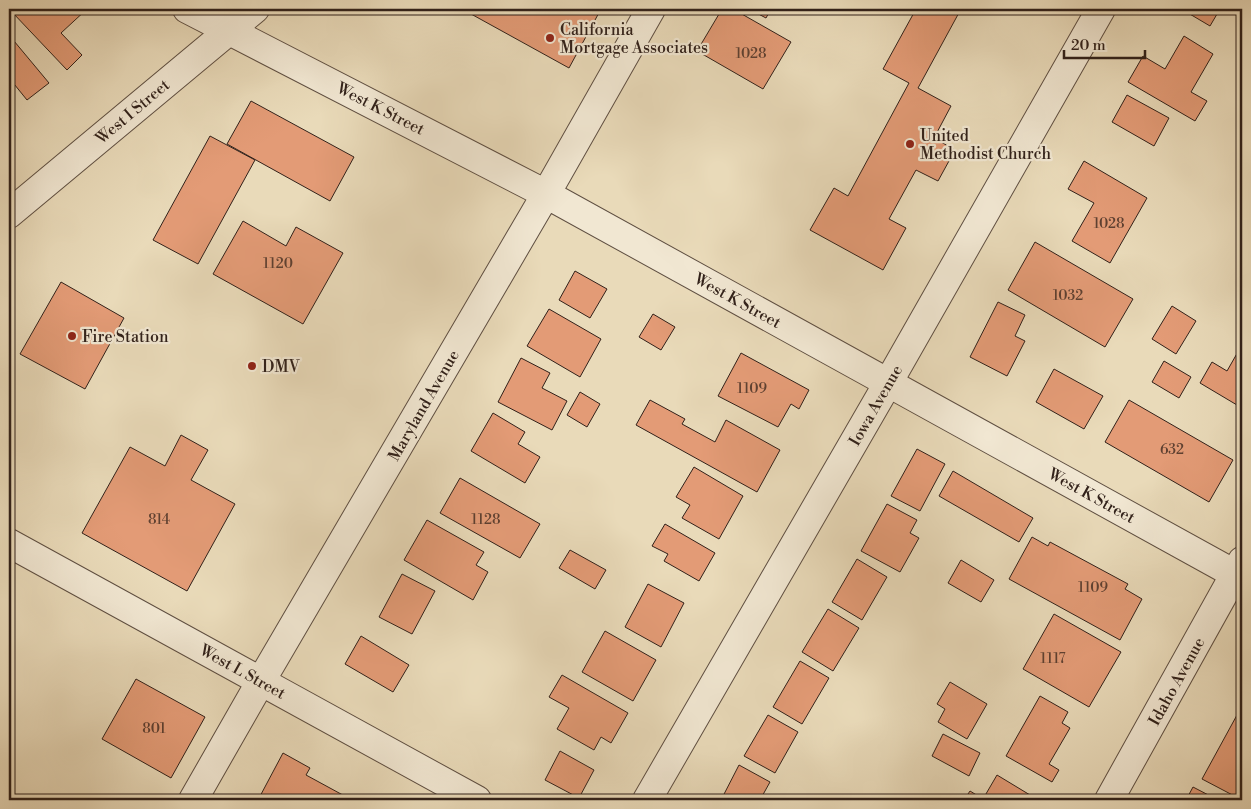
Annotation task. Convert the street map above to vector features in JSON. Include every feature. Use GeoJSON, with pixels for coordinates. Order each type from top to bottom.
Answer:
{"type":"FeatureCollection","features":[{"type":"Feature","properties":{"kind":"street","name":"West K Street"},"geometry":{"type":"LineString","coordinates":[[187,9],[546,194],[888,383],[1240,571]]}},
{"type":"Feature","properties":{"kind":"street","name":"West I Street"},"geometry":{"type":"LineString","coordinates":[[9,214],[255,9]]}},
{"type":"Feature","properties":{"kind":"street","name":"Maryland Avenue"},"geometry":{"type":"LineString","coordinates":[[193,800],[546,194],[651,9]]}},
{"type":"Feature","properties":{"kind":"street","name":"Iowa Avenue"},"geometry":{"type":"LineString","coordinates":[[647,800],[1101,9]]}},
{"type":"Feature","properties":{"kind":"street","name":"West L Street"},"geometry":{"type":"LineString","coordinates":[[9,543],[477,800]]}},
{"type":"Feature","properties":{"kind":"street","name":"Idaho Avenue"},"geometry":{"type":"LineString","coordinates":[[1109,800],[1240,571]]}},
{"type":"Feature","properties":{"kind":"building"},"geometry":{"type":"Polygon","coordinates":[[[15,9],[87,9],[61,33],[82,55],[67,70],[12,12],[15,9]]]}},
{"type":"Feature","properties":{"kind":"building","name":"California Mortgage Associates"},"geometry":{"type":"Polygon","coordinates":[[[462,9],[601,9],[569,68],[462,9]]]}},
{"type":"Feature","properties":{"kind":"building"},"geometry":{"type":"Polygon","coordinates":[[[722,9],[733,9],[791,42],[763,89],[697,51],[722,9]]]}},
{"type":"Feature","properties":{"kind":"building"},"geometry":{"type":"Polygon","coordinates":[[[749,9],[771,9],[766,18],[749,9]]]}},
{"type":"Feature","properties":{"kind":"building","name":"United Methodist Church"},"geometry":{"type":"Polygon","coordinates":[[[916,9],[961,9],[918,88],[951,106],[934,138],[955,150],[938,181],[916,170],[889,219],[906,228],[883,270],[810,230],[834,188],[848,196],[909,83],[883,69],[916,9]]]}},
{"type":"Feature","properties":{"kind":"building"},"geometry":{"type":"Polygon","coordinates":[[[1184,9],[1220,9],[1210,26],[1184,9]]]}},
{"type":"Feature","properties":{"kind":"building"},"geometry":{"type":"Polygon","coordinates":[[[9,35],[49,83],[27,100],[9,80],[9,35]]]}},
{"type":"Feature","properties":{"kind":"building"},"geometry":{"type":"Polygon","coordinates":[[[1184,36],[1213,54],[1191,92],[1207,101],[1195,121],[1128,82],[1143,56],[1165,69],[1184,36]]]}},
{"type":"Feature","properties":{"kind":"building"},"geometry":{"type":"Polygon","coordinates":[[[1127,95],[1169,118],[1154,146],[1112,122],[1127,95]]]}},
{"type":"Feature","properties":{"kind":"building"},"geometry":{"type":"Polygon","coordinates":[[[251,101],[354,157],[330,201],[227,144],[251,101]]]}},
{"type":"Feature","properties":{"kind":"building"},"geometry":{"type":"Polygon","coordinates":[[[210,136],[255,160],[198,264],[153,240],[210,136]]]}},
{"type":"Feature","properties":{"kind":"building"},"geometry":{"type":"Polygon","coordinates":[[[1084,161],[1147,198],[1110,263],[1072,241],[1094,203],[1068,189],[1084,161]]]}},
{"type":"Feature","properties":{"kind":"building"},"geometry":{"type":"Polygon","coordinates":[[[243,221],[286,246],[296,227],[343,253],[303,324],[213,274],[243,221]]]}},
{"type":"Feature","properties":{"kind":"building"},"geometry":{"type":"Polygon","coordinates":[[[1035,242],[1133,299],[1105,347],[1008,290],[1035,242]]]}},
{"type":"Feature","properties":{"kind":"building"},"geometry":{"type":"Polygon","coordinates":[[[575,271],[607,289],[590,318],[559,300],[575,271]]]}},
{"type":"Feature","properties":{"kind":"building","name":"Fire Station"},"geometry":{"type":"Polygon","coordinates":[[[61,282],[124,318],[85,389],[20,354],[61,282]]]}},
{"type":"Feature","properties":{"kind":"building"},"geometry":{"type":"Polygon","coordinates":[[[998,302],[1025,315],[1015,336],[1025,341],[1007,376],[970,357],[998,302]]]}},
{"type":"Feature","properties":{"kind":"building"},"geometry":{"type":"Polygon","coordinates":[[[1172,306],[1196,321],[1176,354],[1152,339],[1172,306]]]}},
{"type":"Feature","properties":{"kind":"building"},"geometry":{"type":"Polygon","coordinates":[[[549,309],[601,339],[580,377],[527,346],[549,309]]]}},
{"type":"Feature","properties":{"kind":"building"},"geometry":{"type":"Polygon","coordinates":[[[653,314],[675,327],[661,350],[639,337],[653,314]]]}},
{"type":"Feature","properties":{"kind":"building"},"geometry":{"type":"Polygon","coordinates":[[[1239,350],[1242,352],[1242,408],[1200,383],[1212,362],[1227,371],[1239,350]]]}},
{"type":"Feature","properties":{"kind":"building"},"geometry":{"type":"Polygon","coordinates":[[[741,353],[809,390],[799,409],[791,404],[778,427],[718,396],[741,353]]]}},
{"type":"Feature","properties":{"kind":"building"},"geometry":{"type":"Polygon","coordinates":[[[521,358],[550,373],[542,388],[567,401],[552,430],[498,402],[521,358]]]}},
{"type":"Feature","properties":{"kind":"building"},"geometry":{"type":"Polygon","coordinates":[[[1164,361],[1191,377],[1179,398],[1152,382],[1164,361]]]}},
{"type":"Feature","properties":{"kind":"building"},"geometry":{"type":"Polygon","coordinates":[[[1054,369],[1103,396],[1084,429],[1036,402],[1054,369]]]}},
{"type":"Feature","properties":{"kind":"building"},"geometry":{"type":"Polygon","coordinates":[[[580,392],[600,404],[587,427],[567,415],[580,392]]]}},
{"type":"Feature","properties":{"kind":"building"},"geometry":{"type":"Polygon","coordinates":[[[650,400],[685,419],[682,424],[715,442],[726,420],[780,450],[757,492],[636,425],[650,400]]]}},
{"type":"Feature","properties":{"kind":"building"},"geometry":{"type":"Polygon","coordinates":[[[1129,400],[1233,460],[1209,502],[1105,442],[1129,400]]]}},
{"type":"Feature","properties":{"kind":"building"},"geometry":{"type":"Polygon","coordinates":[[[493,413],[525,432],[518,444],[540,457],[525,483],[471,451],[493,413]]]}},
{"type":"Feature","properties":{"kind":"building"},"geometry":{"type":"Polygon","coordinates":[[[181,435],[208,450],[191,480],[235,504],[187,591],[82,533],[130,447],[165,466],[181,435]]]}},
{"type":"Feature","properties":{"kind":"building"},"geometry":{"type":"Polygon","coordinates":[[[917,449],[945,464],[920,511],[891,496],[917,449]]]}},
{"type":"Feature","properties":{"kind":"building"},"geometry":{"type":"Polygon","coordinates":[[[694,467],[743,496],[719,539],[682,518],[690,505],[676,497],[694,467]]]}},
{"type":"Feature","properties":{"kind":"building"},"geometry":{"type":"Polygon","coordinates":[[[953,471],[1033,518],[1019,542],[939,496],[953,471]]]}},
{"type":"Feature","properties":{"kind":"building"},"geometry":{"type":"Polygon","coordinates":[[[460,478],[540,524],[520,558],[440,513],[460,478]]]}},
{"type":"Feature","properties":{"kind":"building"},"geometry":{"type":"Polygon","coordinates":[[[887,504],[917,520],[910,533],[919,538],[900,572],[861,551],[887,504]]]}},
{"type":"Feature","properties":{"kind":"building"},"geometry":{"type":"Polygon","coordinates":[[[427,520],[484,552],[476,565],[488,572],[473,600],[404,560],[427,520]]]}},
{"type":"Feature","properties":{"kind":"building"},"geometry":{"type":"Polygon","coordinates":[[[665,524],[715,553],[699,581],[664,561],[668,554],[652,546],[665,524]]]}},
{"type":"Feature","properties":{"kind":"building"},"geometry":{"type":"Polygon","coordinates":[[[1032,537],[1048,546],[1050,542],[1128,584],[1125,589],[1142,599],[1120,640],[1009,579],[1032,537]]]}},
{"type":"Feature","properties":{"kind":"building"},"geometry":{"type":"Polygon","coordinates":[[[570,550],[606,570],[595,589],[559,568],[570,550]]]}},
{"type":"Feature","properties":{"kind":"building"},"geometry":{"type":"Polygon","coordinates":[[[857,559],[887,577],[862,620],[832,602],[857,559]]]}},
{"type":"Feature","properties":{"kind":"building"},"geometry":{"type":"Polygon","coordinates":[[[961,560],[994,580],[981,602],[948,583],[961,560]]]}},
{"type":"Feature","properties":{"kind":"building"},"geometry":{"type":"Polygon","coordinates":[[[402,574],[435,591],[412,634],[379,617],[402,574]]]}},
{"type":"Feature","properties":{"kind":"building"},"geometry":{"type":"Polygon","coordinates":[[[648,584],[684,603],[661,647],[625,627],[648,584]]]}},
{"type":"Feature","properties":{"kind":"building"},"geometry":{"type":"Polygon","coordinates":[[[828,609],[859,628],[833,671],[802,652],[828,609]]]}},
{"type":"Feature","properties":{"kind":"building"},"geometry":{"type":"Polygon","coordinates":[[[1054,614],[1121,652],[1089,707],[1023,669],[1054,614]]]}},
{"type":"Feature","properties":{"kind":"building"},"geometry":{"type":"Polygon","coordinates":[[[605,631],[656,660],[633,701],[582,672],[605,631]]]}},
{"type":"Feature","properties":{"kind":"building"},"geometry":{"type":"Polygon","coordinates":[[[361,636],[409,665],[393,692],[345,664],[361,636]]]}},
{"type":"Feature","properties":{"kind":"building"},"geometry":{"type":"Polygon","coordinates":[[[800,661],[829,678],[802,724],[773,707],[800,661]]]}},
{"type":"Feature","properties":{"kind":"building"},"geometry":{"type":"Polygon","coordinates":[[[562,675],[628,713],[611,743],[601,737],[594,750],[557,729],[569,708],[549,697],[562,675]]]}},
{"type":"Feature","properties":{"kind":"building"},"geometry":{"type":"Polygon","coordinates":[[[136,679],[205,717],[171,778],[102,739],[136,679]]]}},
{"type":"Feature","properties":{"kind":"building"},"geometry":{"type":"Polygon","coordinates":[[[950,682],[987,704],[967,739],[938,722],[945,709],[937,704],[950,682]]]}},
{"type":"Feature","properties":{"kind":"building"},"geometry":{"type":"Polygon","coordinates":[[[1040,696],[1068,712],[1062,723],[1070,728],[1049,764],[1059,770],[1052,782],[1006,756],[1040,696]]]}},
{"type":"Feature","properties":{"kind":"building"},"geometry":{"type":"Polygon","coordinates":[[[768,715],[798,732],[775,773],[744,756],[768,715]]]}},
{"type":"Feature","properties":{"kind":"building"},"geometry":{"type":"Polygon","coordinates":[[[1237,715],[1242,718],[1242,800],[1202,779],[1237,715]]]}},
{"type":"Feature","properties":{"kind":"building"},"geometry":{"type":"Polygon","coordinates":[[[943,734],[980,753],[969,776],[932,756],[943,734]]]}},
{"type":"Feature","properties":{"kind":"building"},"geometry":{"type":"Polygon","coordinates":[[[560,751],[594,770],[579,798],[545,780],[560,751]]]}},
{"type":"Feature","properties":{"kind":"building"},"geometry":{"type":"Polygon","coordinates":[[[283,753],[310,768],[306,775],[352,800],[258,800],[283,753]]]}},
{"type":"Feature","properties":{"kind":"building"},"geometry":{"type":"Polygon","coordinates":[[[739,765],[770,782],[760,800],[721,800],[739,765]]]}},
{"type":"Feature","properties":{"kind":"building"},"geometry":{"type":"Polygon","coordinates":[[[997,775],[1035,798],[1034,800],[964,800],[970,791],[983,799],[997,775]]]}},
{"type":"Feature","properties":{"kind":"building"},"geometry":{"type":"Polygon","coordinates":[[[1193,787],[1218,800],[1186,800],[1193,787]]]}},
{"type":"Feature","properties":{"kind":"place","name":"California Mortgage Associates"},"geometry":{"type":"Point","coordinates":[550,38]}},
{"type":"Feature","properties":{"kind":"place","name":"United Methodist Church"},"geometry":{"type":"Point","coordinates":[910,144]}},
{"type":"Feature","properties":{"kind":"place","name":"Fire Station"},"geometry":{"type":"Point","coordinates":[72,336]}},
{"type":"Feature","properties":{"kind":"place","name":"DMV"},"geometry":{"type":"Point","coordinates":[252,366]}}]}
